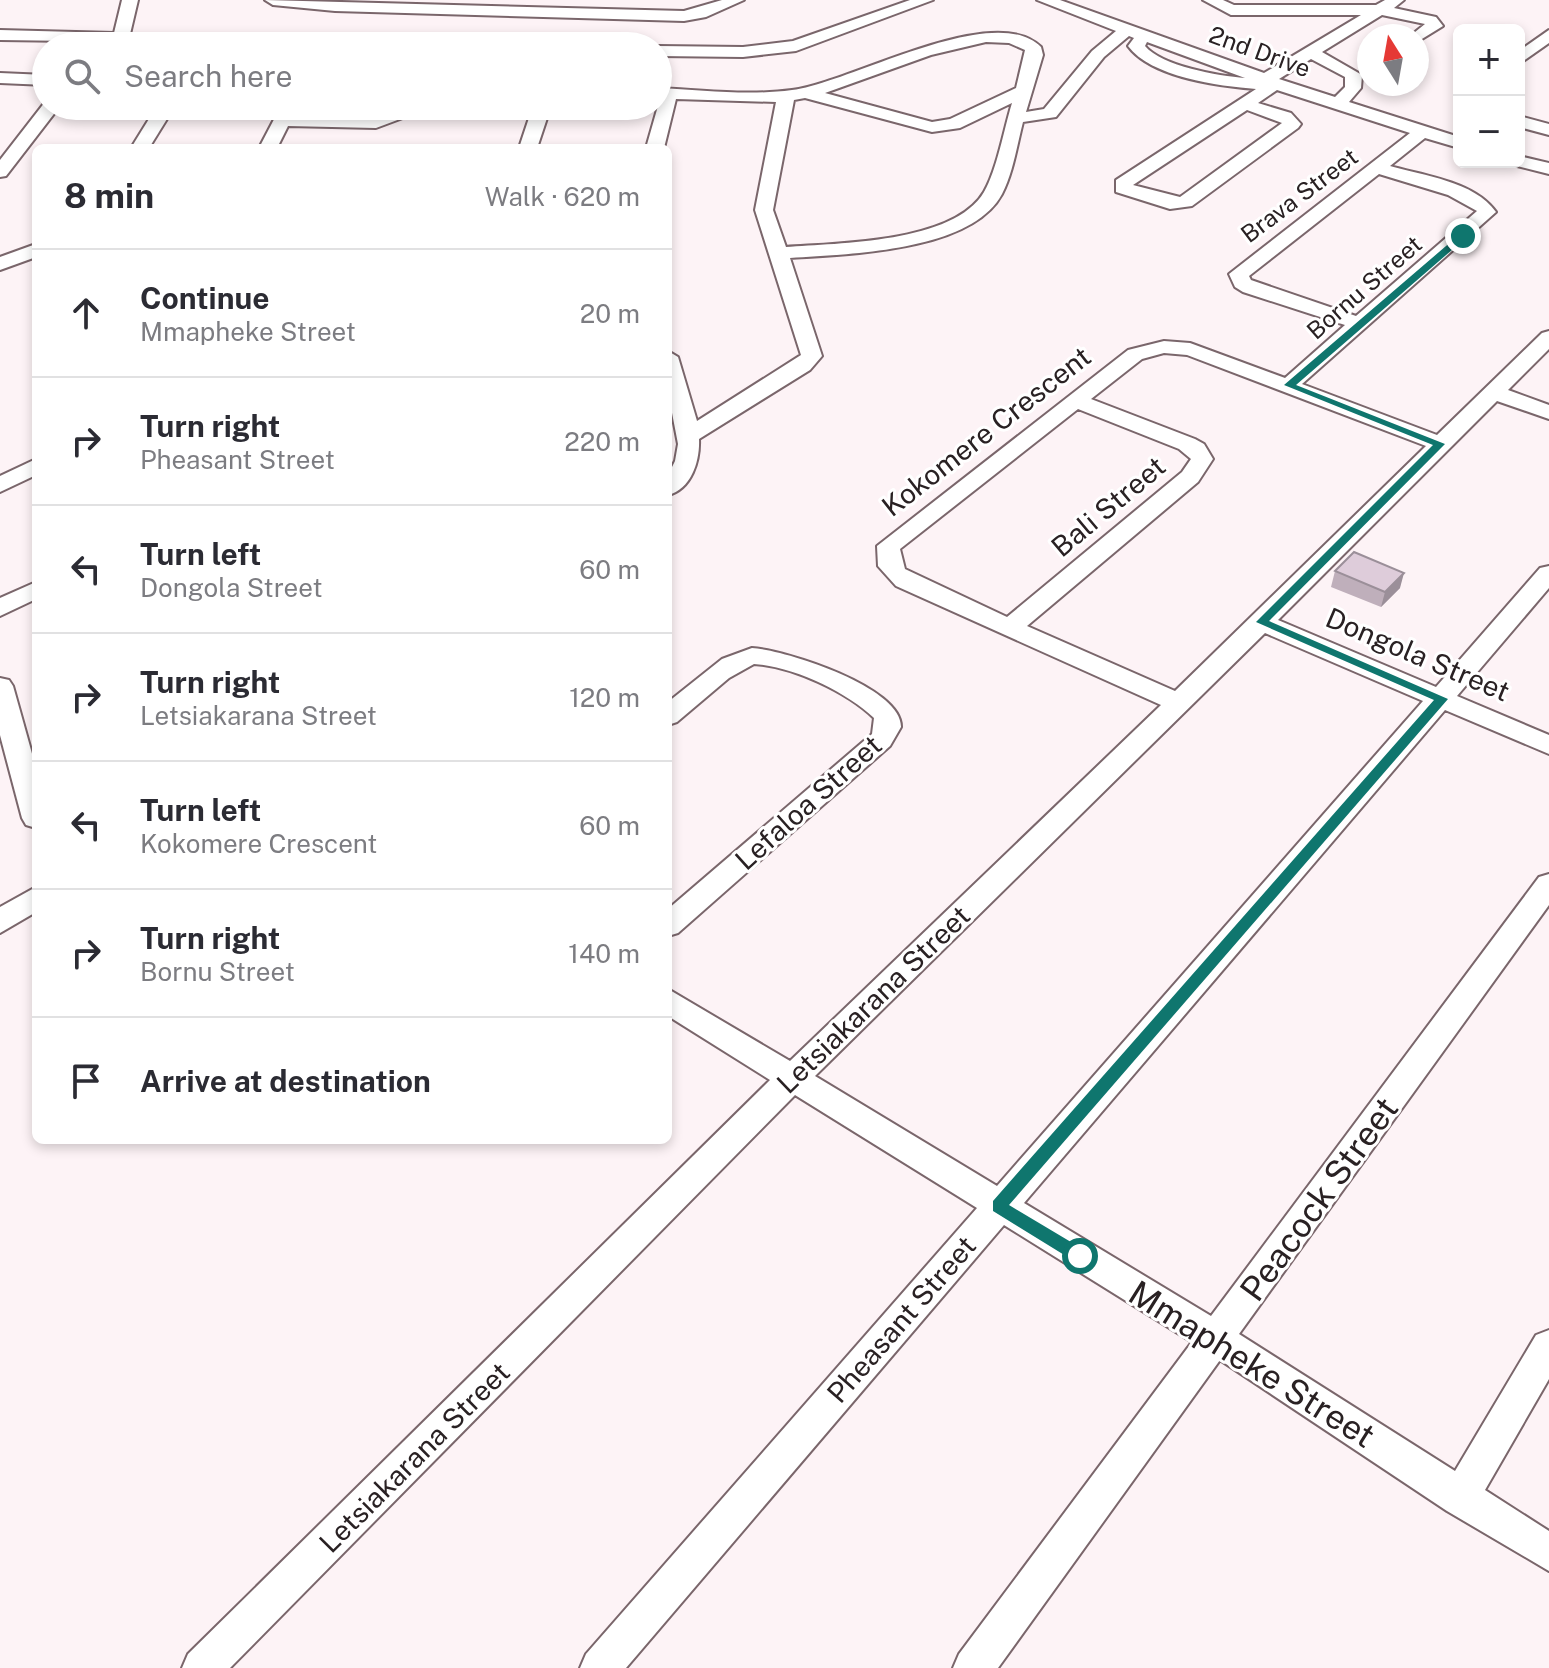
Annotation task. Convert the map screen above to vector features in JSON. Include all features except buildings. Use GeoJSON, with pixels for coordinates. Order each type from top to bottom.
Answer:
{"type":"FeatureCollection","features":[{"type":"Feature","properties":{"kind":"street"},"geometry":{"type":"LineString","coordinates":[[122,32],[130,0]]}},
{"type":"Feature","properties":{"kind":"street"},"geometry":{"type":"LineString","coordinates":[[273,0],[689,16],[736,0]]}},
{"type":"Feature","properties":{"kind":"street"},"geometry":{"type":"LineString","coordinates":[[569,12],[585,0]]}},
{"type":"Feature","properties":{"kind":"street"},"geometry":{"type":"LineString","coordinates":[[672,51],[743,52],[796,46],[925,0]]}},
{"type":"Feature","properties":{"kind":"street","name":"2nd Drive"},"geometry":{"type":"LineString","coordinates":[[1045,0],[1337,105],[1453,141]]}},
{"type":"Feature","properties":{"kind":"street"},"geometry":{"type":"LineString","coordinates":[[1211,0],[1231,10],[1379,10],[1430,20],[1435,26],[1429,30]]}},
{"type":"Feature","properties":{"kind":"street"},"geometry":{"type":"LineString","coordinates":[[1248,105],[1285,117],[1292,124],[1185,202],[1170,203],[1123,188],[1123,184],[1135,176],[1248,105],[1272,82],[1312,53],[1396,0]]}},
{"type":"Feature","properties":{"kind":"street"},"geometry":{"type":"LineString","coordinates":[[1016,117],[1039,117],[1050,113],[1098,54],[1136,32]]}},
{"type":"Feature","properties":{"kind":"street"},"geometry":{"type":"LineString","coordinates":[[1136,32],[1136,43],[1146,58]]}},
{"type":"Feature","properties":{"kind":"street"},"geometry":{"type":"LineString","coordinates":[[672,93],[786,96],[808,93],[989,34],[1016,38],[1035,49],[993,193],[981,207],[958,221],[903,241],[778,253]]}},
{"type":"Feature","properties":{"kind":"street"},"geometry":{"type":"LineString","coordinates":[[0,35],[32,36]]}},
{"type":"Feature","properties":{"kind":"street"},"geometry":{"type":"LineString","coordinates":[[1525,54],[1549,35]]}},
{"type":"Feature","properties":{"kind":"street"},"geometry":{"type":"LineString","coordinates":[[1312,53],[1354,75],[1353,88],[1337,105]]}},
{"type":"Feature","properties":{"kind":"street"},"geometry":{"type":"LineString","coordinates":[[1098,54],[1146,58],[1226,83],[1272,82]]}},
{"type":"Feature","properties":{"kind":"street"},"geometry":{"type":"LineString","coordinates":[[1146,58],[1138,73],[1165,82]]}},
{"type":"Feature","properties":{"kind":"street"},"geometry":{"type":"LineString","coordinates":[[0,78],[32,79]]}},
{"type":"Feature","properties":{"kind":"street"},"geometry":{"type":"LineString","coordinates":[[808,93],[932,127],[964,120],[1024,91]]}},
{"type":"Feature","properties":{"kind":"street"},"geometry":{"type":"LineString","coordinates":[[688,436],[811,359],[811,349],[766,222],[764,200],[786,96]]}},
{"type":"Feature","properties":{"kind":"street"},"geometry":{"type":"LineString","coordinates":[[0,172],[40,120]]}},
{"type":"Feature","properties":{"kind":"street"},"geometry":{"type":"LineString","coordinates":[[142,144],[157,120]]}},
{"type":"Feature","properties":{"kind":"street"},"geometry":{"type":"LineString","coordinates":[[270,144],[283,120]]}},
{"type":"Feature","properties":{"kind":"street"},"geometry":{"type":"LineString","coordinates":[[323,120],[378,129],[397,120]]}},
{"type":"Feature","properties":{"kind":"street"},"geometry":{"type":"LineString","coordinates":[[529,144],[537,120]]}},
{"type":"Feature","properties":{"kind":"street"},"geometry":{"type":"LineString","coordinates":[[656,144],[659,120]]}},
{"type":"Feature","properties":{"kind":"street"},"geometry":{"type":"LineString","coordinates":[[1525,123],[1549,130]]}},
{"type":"Feature","properties":{"kind":"street","name":"Brava Street"},"geometry":{"type":"LineString","coordinates":[[1362,324],[1250,288],[1242,283],[1239,274],[1422,132]]}},
{"type":"Feature","properties":{"kind":"street"},"geometry":{"type":"LineString","coordinates":[[1525,163],[1549,169]]}},
{"type":"Feature","properties":{"kind":"street","name":"Bornu Street"},"geometry":{"type":"LineString","coordinates":[[1289,385],[1487,212],[1481,203],[1464,195],[1377,168]]}},
{"type":"Feature","properties":{"kind":"street"},"geometry":{"type":"LineString","coordinates":[[0,264],[32,252]]}},
{"type":"Feature","properties":{"kind":"street","name":"Letsiakarana Street"},"geometry":{"type":"LineString","coordinates":[[202,1668],[791,1079],[1262,622],[1549,337]]}},
{"type":"Feature","properties":{"kind":"street","name":"Kokomere Crescent"},"geometry":{"type":"LineString","coordinates":[[1177,702],[897,576],[887,559],[889,546],[1135,354],[1164,347],[1190,349],[1440,444]]}},
{"type":"Feature","properties":{"kind":"street"},"geometry":{"type":"LineString","coordinates":[[672,373],[688,436],[685,473],[672,484]]}},
{"type":"Feature","properties":{"kind":"street"},"geometry":{"type":"LineString","coordinates":[[1493,392],[1549,412]]}},
{"type":"Feature","properties":{"kind":"street","name":"Bali Street"},"geometry":{"type":"LineString","coordinates":[[1011,626],[1190,477],[1202,459],[1196,449],[1187,444],[1074,400]]}},
{"type":"Feature","properties":{"kind":"street"},"geometry":{"type":"LineString","coordinates":[[0,485],[32,468]]}},
{"type":"Feature","properties":{"kind":"street","name":"Pheasant Street"},"geometry":{"type":"LineString","coordinates":[[600,1668],[1549,573]]}},
{"type":"Feature","properties":{"kind":"street"},"geometry":{"type":"LineString","coordinates":[[0,608],[32,591]]}},
{"type":"Feature","properties":{"kind":"street","name":"Dongola Street"},"geometry":{"type":"LineString","coordinates":[[1262,622],[1549,745]]}},
{"type":"Feature","properties":{"kind":"street","name":"Lefaloa Street"},"geometry":{"type":"LineString","coordinates":[[672,713],[733,665],[763,655],[784,659],[874,703],[887,715],[889,723],[881,740],[672,922]]}},
{"type":"Feature","properties":{"kind":"street"},"geometry":{"type":"LineString","coordinates":[[0,686],[32,803]]}},
{"type":"Feature","properties":{"kind":"street","name":"Peacock Street"},"geometry":{"type":"LineString","coordinates":[[973,1668],[1549,884]]}},
{"type":"Feature","properties":{"kind":"street"},"geometry":{"type":"LineString","coordinates":[[0,922],[32,900]]}},
{"type":"Feature","properties":{"kind":"street","name":"Mmapheke Street"},"geometry":{"type":"LineString","coordinates":[[672,1004],[1217,1339],[1549,1553]]}},
{"type":"Feature","properties":{"kind":"street"},"geometry":{"type":"LineString","coordinates":[[1460,1498],[1549,1346]]}},
{"type":"Feature","properties":{"kind":"route"},"geometry":{"type":"LineString","coordinates":[[1080,1256],[998,1206],[1442,699],[1262,622],[1440,444],[1289,385],[1463,236]]}}]}
